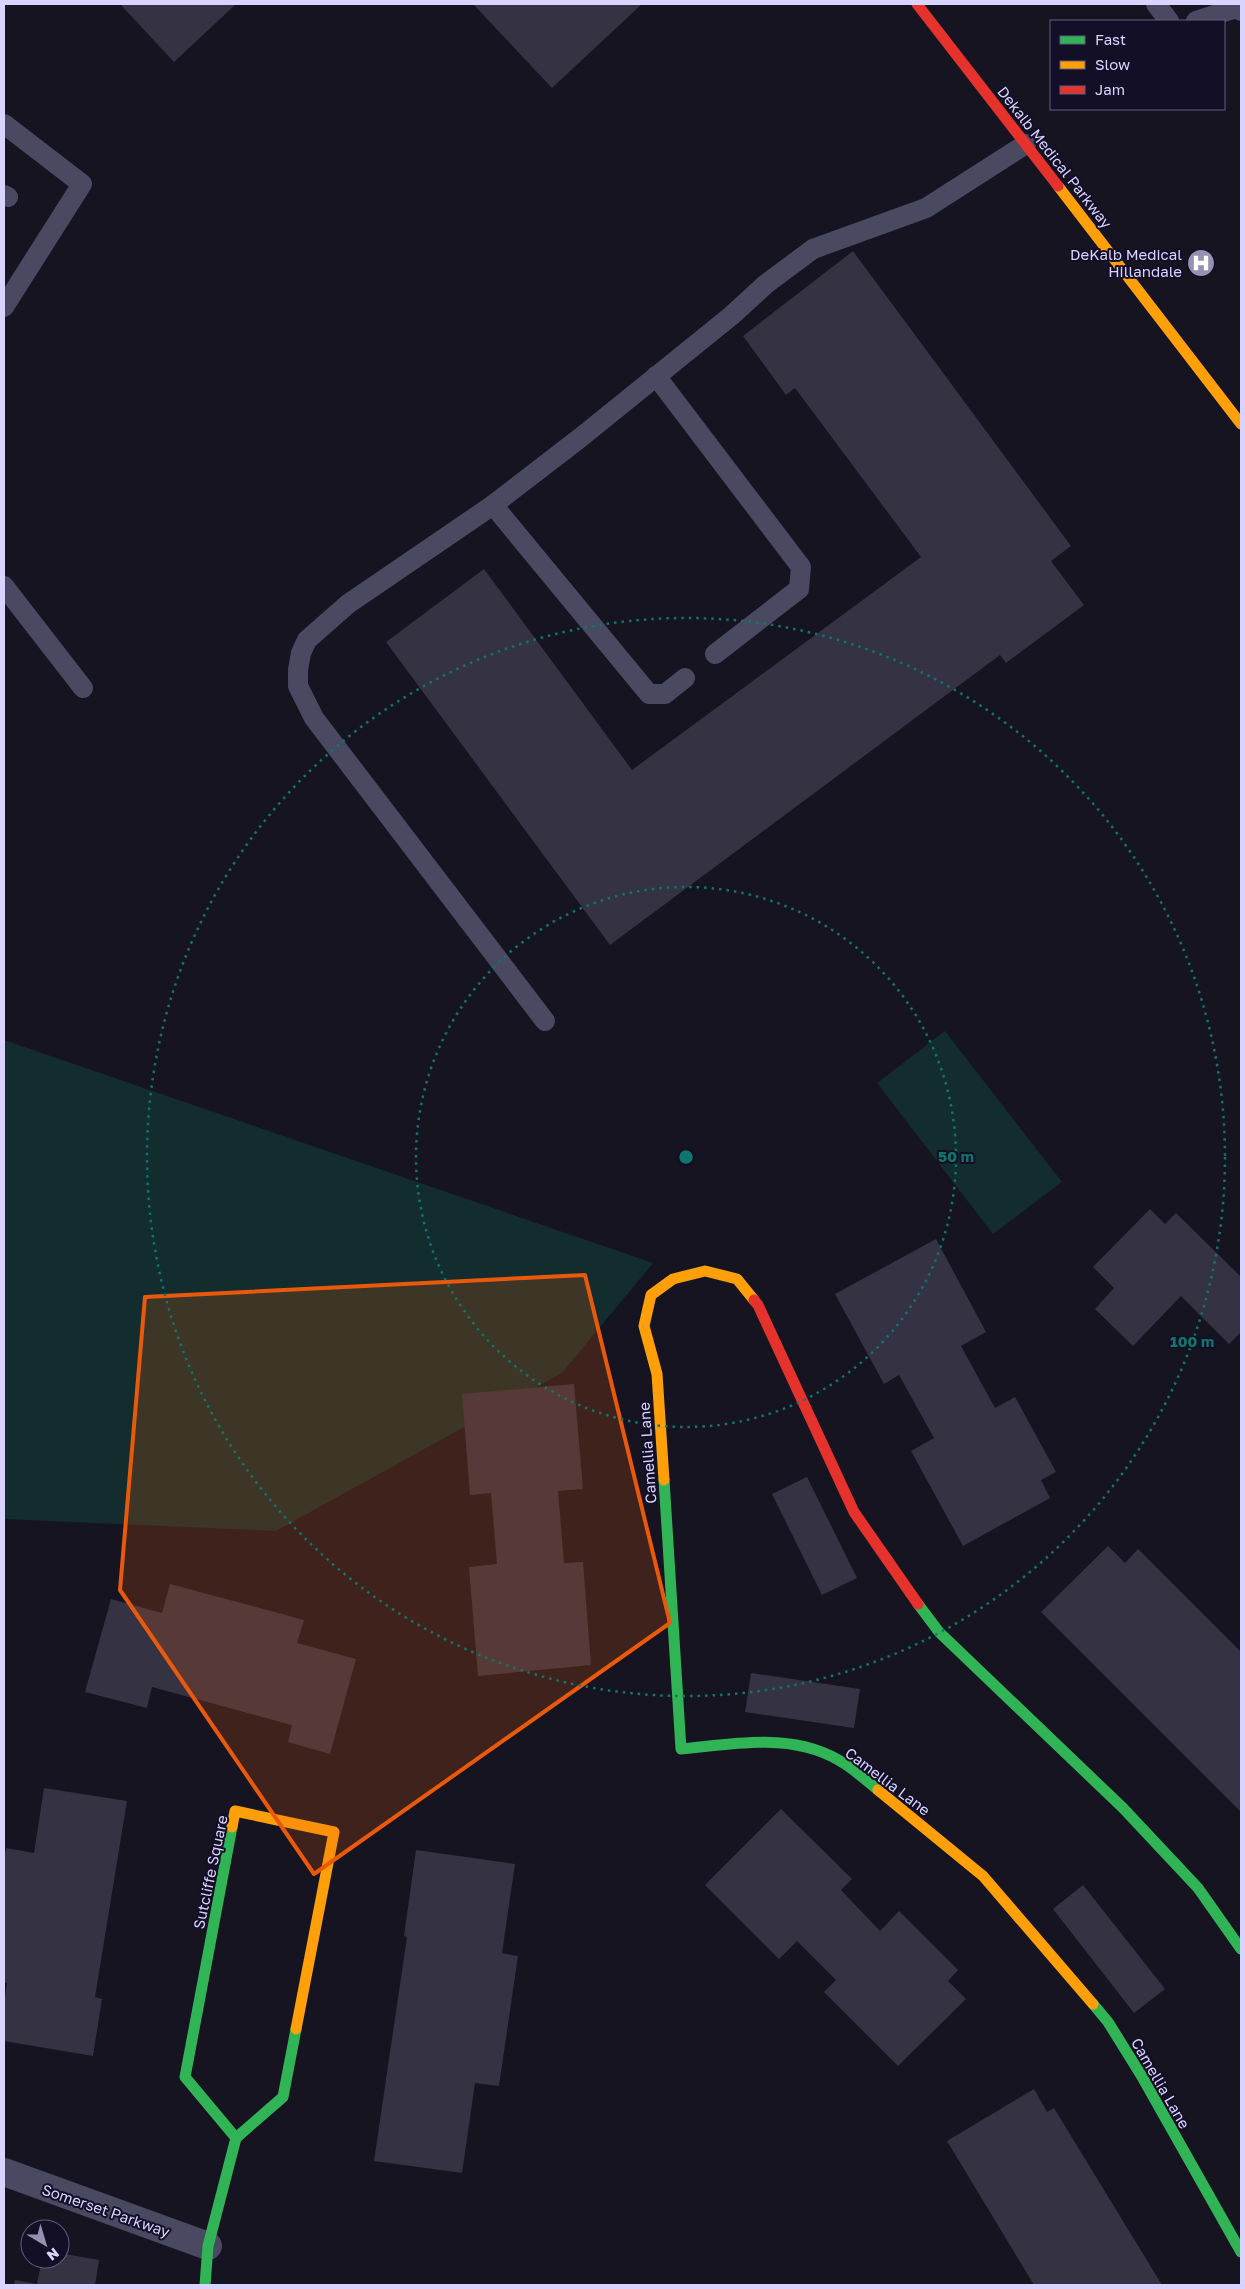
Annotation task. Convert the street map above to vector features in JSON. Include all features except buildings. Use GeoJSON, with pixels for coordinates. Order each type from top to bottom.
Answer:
{"type":"FeatureCollection","features":[{"type":"Feature","properties":{"kind":"street","name":"Dekalb Medical Parkway"},"geometry":{"type":"LineString","coordinates":[[917,4],[1241,424]]}},
{"type":"Feature","properties":{"kind":"street","name":"Camellia Lane"},"geometry":{"type":"LineString","coordinates":[[1241,1949],[1198,1888],[1123,1808],[939,1632],[887,1562],[854,1512],[758,1305],[737,1279],[705,1271],[673,1279],[651,1295],[644,1326],[657,1374],[681,1749],[773,1741],[807,1746],[844,1763],[916,1819],[983,1876],[1108,2022],[1141,2075],[1241,2252]]}},
{"type":"Feature","properties":{"kind":"street","name":"Sutcliffe Square"},"geometry":{"type":"LineString","coordinates":[[235,1811],[334,1832],[283,2097],[236,2138],[185,2077],[235,1811]]}},
{"type":"Feature","properties":{"kind":"street"},"geometry":{"type":"LineString","coordinates":[[205,2285],[208,2246],[236,2138]]}},
{"type":"Feature","properties":{"kind":"street","name":"Somerset Parkway"},"geometry":{"type":"LineString","coordinates":[[4,2172],[208,2246]]}},
{"type":"Feature","properties":{"kind":"lane"},"geometry":{"type":"LineString","coordinates":[[1156,4],[1168,20]]}},
{"type":"Feature","properties":{"kind":"lane"},"geometry":{"type":"LineString","coordinates":[[1199,20],[1236,8],[1241,11]]}},
{"type":"Feature","properties":{"kind":"lane"},"geometry":{"type":"LineString","coordinates":[[4,124],[82,184],[47,223],[25,258],[6,297]]}},
{"type":"Feature","properties":{"kind":"lane"},"geometry":{"type":"LineString","coordinates":[[545,1021],[314,718],[298,686],[301,653],[307,640],[348,604],[492,505],[731,316],[766,284],[812,249],[926,208],[1026,144]]}},
{"type":"Feature","properties":{"kind":"lane"},"geometry":{"type":"LineString","coordinates":[[656,376],[801,567],[799,589],[715,654]]}},
{"type":"Feature","properties":{"kind":"lane"},"geometry":{"type":"LineString","coordinates":[[492,505],[649,694],[665,694],[685,678]]}},
{"type":"Feature","properties":{"kind":"lane"},"geometry":{"type":"LineString","coordinates":[[4,586],[83,688]]}},
{"type":"Feature","properties":{"kind":"highlighted area"},"geometry":{"type":"Polygon","coordinates":[[[585,1275],[670,1623],[314,1874],[120,1590],[145,1297],[585,1275]]]}},
{"type":"Feature","properties":{"kind":"green space"},"geometry":{"type":"Polygon","coordinates":[[[945,1031],[1062,1182],[993,1234],[877,1083],[945,1031]]]}},
{"type":"Feature","properties":{"kind":"green space"},"geometry":{"type":"Polygon","coordinates":[[[4,1040],[653,1263],[562,1373],[276,1531],[4,1519],[4,1040]]]}},
{"type":"Feature","properties":{"kind":"traffic: fast"},"geometry":{"type":"LineString","coordinates":[[664,1480],[681,1749],[765,1742],[786,1743],[806,1747],[826,1754],[845,1764],[878,1790]]}},
{"type":"Feature","properties":{"kind":"traffic: fast"},"geometry":{"type":"LineString","coordinates":[[918,1604],[939,1632],[1123,1808],[1198,1888],[1241,1949]]}},
{"type":"Feature","properties":{"kind":"traffic: fast"},"geometry":{"type":"LineString","coordinates":[[205,2285],[208,2246],[236,2138],[185,2077],[232,1827]]}},
{"type":"Feature","properties":{"kind":"traffic: fast"},"geometry":{"type":"LineString","coordinates":[[1093,2004],[1108,2022],[1141,2075],[1241,2252]]}},
{"type":"Feature","properties":{"kind":"traffic: fast"},"geometry":{"type":"LineString","coordinates":[[236,2138],[283,2097],[296,2029]]}},
{"type":"Feature","properties":{"kind":"traffic: slow"},"geometry":{"type":"LineString","coordinates":[[1058,186],[1241,424]]}},
{"type":"Feature","properties":{"kind":"traffic: slow"},"geometry":{"type":"LineString","coordinates":[[664,1480],[657,1374],[644,1326],[651,1295],[673,1279],[705,1271],[737,1279],[754,1300]]}},
{"type":"Feature","properties":{"kind":"traffic: slow"},"geometry":{"type":"LineString","coordinates":[[878,1790],[983,1876],[1093,2004]]}},
{"type":"Feature","properties":{"kind":"traffic: slow"},"geometry":{"type":"LineString","coordinates":[[232,1827],[235,1811],[334,1832],[296,2029]]}},
{"type":"Feature","properties":{"kind":"traffic: jam"},"geometry":{"type":"LineString","coordinates":[[917,4],[1058,186]]}},
{"type":"Feature","properties":{"kind":"traffic: jam"},"geometry":{"type":"LineString","coordinates":[[754,1300],[854,1512],[918,1604]]}},
{"type":"Feature","properties":{"kind":"place","name":"DeKalb Medical Hillandale"},"geometry":{"type":"Point","coordinates":[1201,263]}}]}
